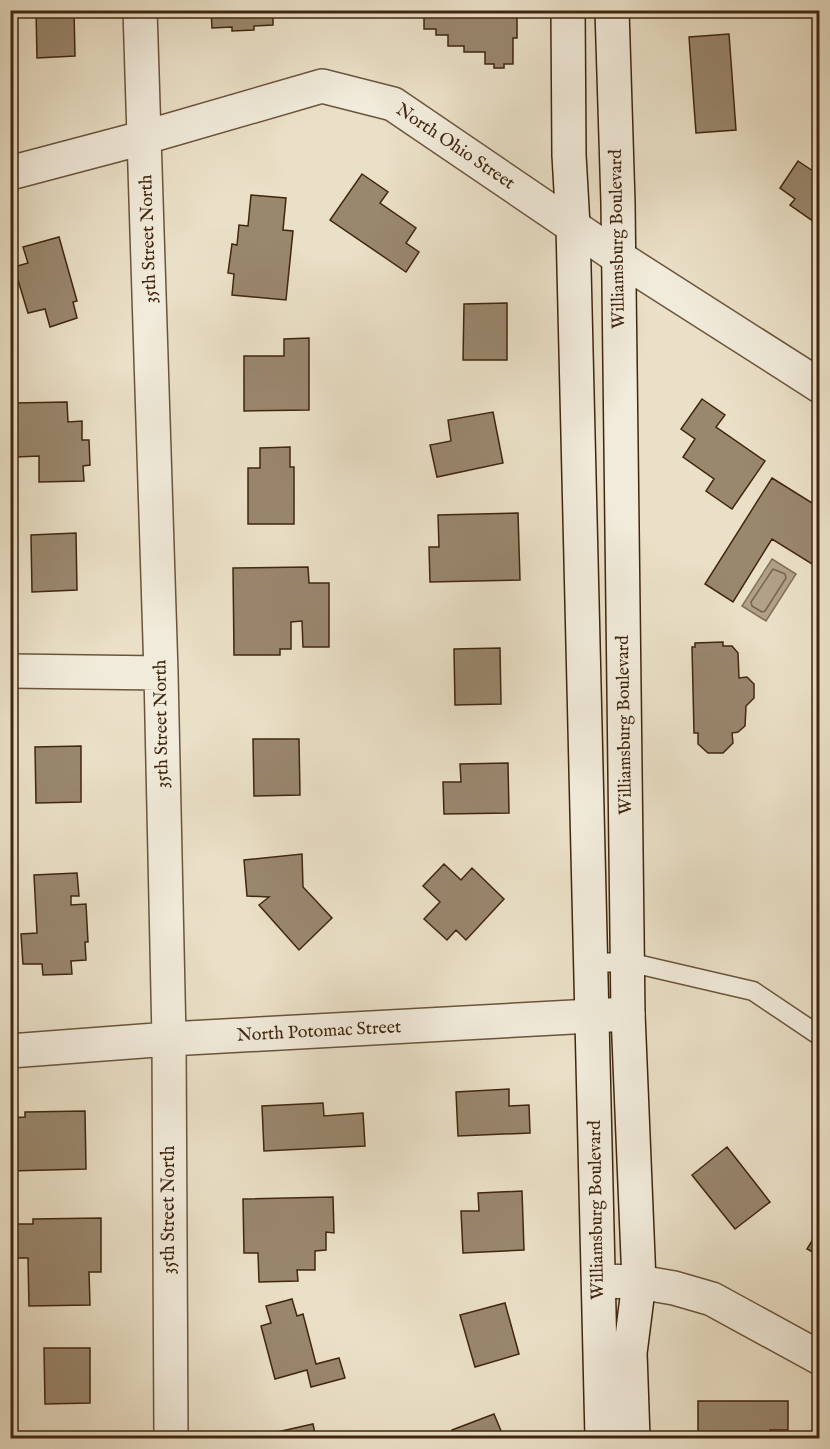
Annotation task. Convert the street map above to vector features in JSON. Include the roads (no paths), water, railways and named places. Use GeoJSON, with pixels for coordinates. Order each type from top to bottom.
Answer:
{"type":"FeatureCollection","features":[{"type":"Feature","properties":{"kind":"street","name":"35th Street North"},"geometry":{"type":"LineString","coordinates":[[141,10],[162,673],[169,1039],[171,1438]]}},
{"type":"Feature","properties":{"kind":"street","name":"Williamsburg Boulevard"},"geometry":{"type":"LineString","coordinates":[[568,10],[569,155],[573,226],[602,1438]]}},
{"type":"Feature","properties":{"kind":"street","name":"Williamsburg Boulevard"},"geometry":{"type":"LineString","coordinates":[[612,10],[618,257],[628,1014],[639,1282],[630,1353],[633,1438]]}},
{"type":"Feature","properties":{"kind":"street","name":"North Ohio Street"},"geometry":{"type":"LineString","coordinates":[[10,173],[146,137],[322,86],[393,104],[618,257],[819,386]]}},
{"type":"Feature","properties":{"kind":"street"},"geometry":{"type":"LineString","coordinates":[[10,671],[162,673]]}},
{"type":"Feature","properties":{"kind":"street","name":"North Potomac Street"},"geometry":{"type":"LineString","coordinates":[[10,1051],[169,1039],[628,1014]]}},
{"type":"Feature","properties":{"kind":"street"},"geometry":{"type":"LineString","coordinates":[[598,1281],[639,1282],[683,1290],[712,1299],[819,1358]]}},
{"type":"Feature","properties":{"kind":"lane"},"geometry":{"type":"LineString","coordinates":[[591,963],[628,962],[753,991],[819,1036]]}},
{"type":"Feature","properties":{"kind":"water"},"geometry":{"type":"Polygon","coordinates":[[[772,559],[796,574],[766,621],[742,606],[772,559]]]}}]}
